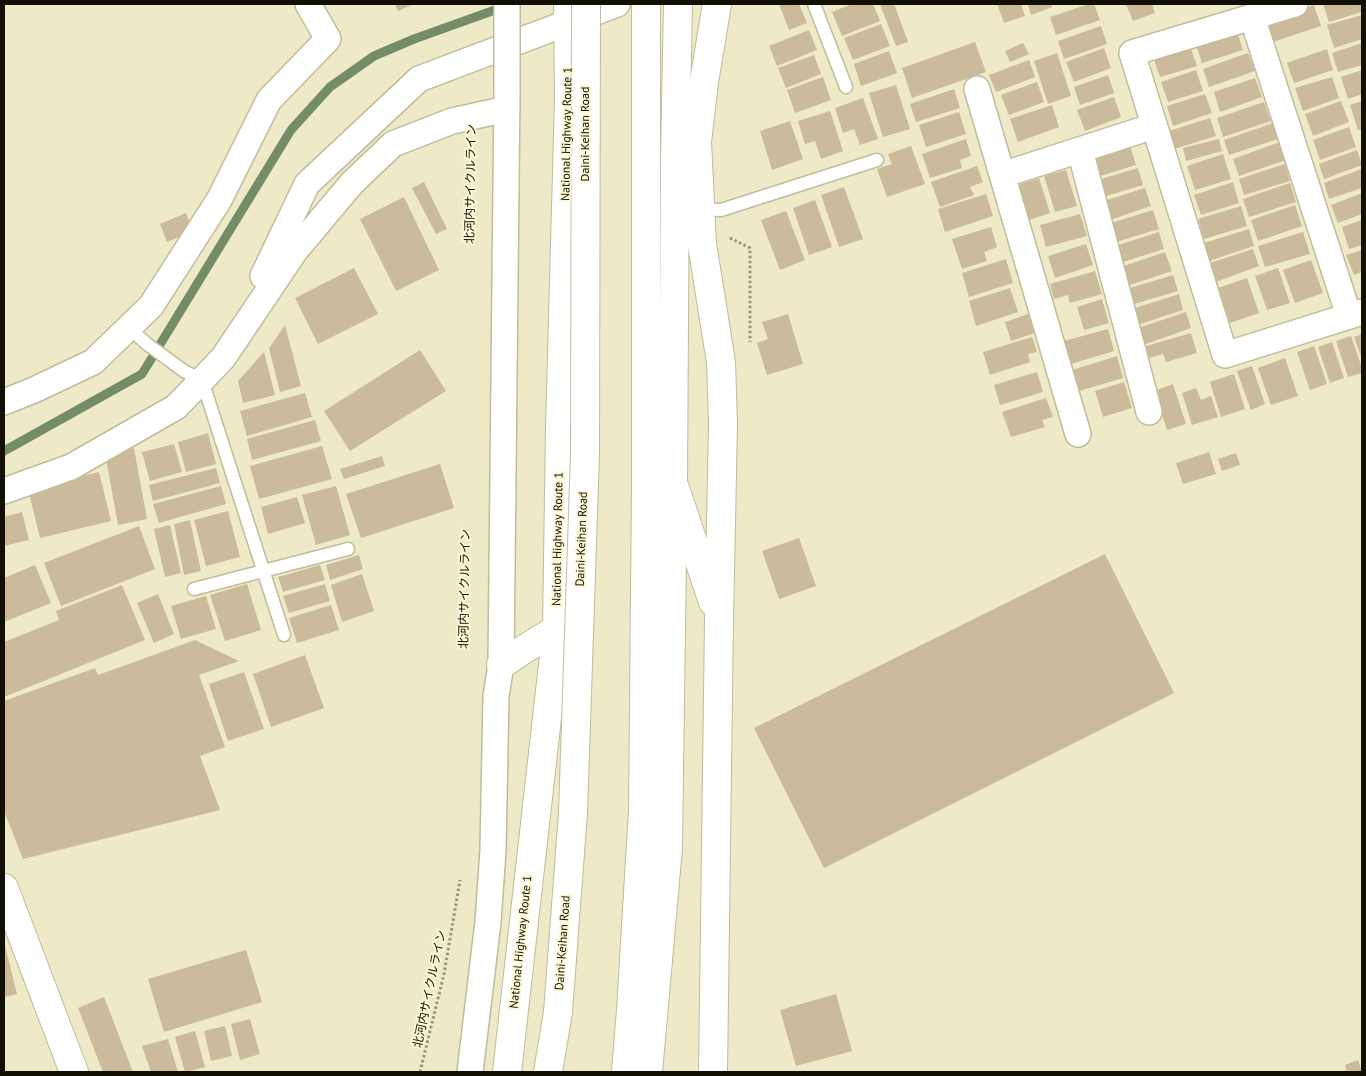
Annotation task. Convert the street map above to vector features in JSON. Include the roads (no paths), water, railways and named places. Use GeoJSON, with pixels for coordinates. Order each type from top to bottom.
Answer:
{"type":"FeatureCollection","features":[{"type":"Feature","properties":{"kind":"main road"},"geometry":{"type":"LineString","coordinates":[[626,1072],[632,1010],[643,810],[646,486],[646,4]]}},
{"type":"Feature","properties":{"kind":"main road"},"geometry":{"type":"LineString","coordinates":[[648,1072],[668,848],[678,4]]}},
{"type":"Feature","properties":{"kind":"main road","name":"National Highway Route 1"},"geometry":{"type":"LineString","coordinates":[[506,1072],[557,630],[560,427],[573,8]]}},
{"type":"Feature","properties":{"kind":"main road","name":"Daini-Keihan Road"},"geometry":{"type":"LineString","coordinates":[[549,1072],[558,1012],[573,813],[585,453],[573,8]]}},
{"type":"Feature","properties":{"kind":"main road"},"geometry":{"type":"LineString","coordinates":[[713,1072],[723,424],[722,362],[702,244],[697,142],[704,82],[717,8]]}},
{"type":"Feature","properties":{"kind":"main road"},"geometry":{"type":"LineString","coordinates":[[673,484],[719,620]]}},
{"type":"Feature","properties":{"kind":"main road"},"geometry":{"type":"LineString","coordinates":[[501,666],[523,650],[557,630]]}},
{"type":"Feature","properties":{"kind":"main road"},"geometry":{"type":"LineString","coordinates":[[4,888],[74,1072]]}},
{"type":"Feature","properties":{"kind":"street"},"geometry":{"type":"LineString","coordinates":[[4,402],[93,362],[151,306],[218,200],[270,100],[328,38],[308,4]]}},
{"type":"Feature","properties":{"kind":"street"},"geometry":{"type":"LineString","coordinates":[[470,1072],[488,922],[493,850],[496,696],[501,666],[507,4]]}},
{"type":"Feature","properties":{"kind":"street"},"geometry":{"type":"LineString","coordinates":[[223,358],[307,184],[419,79],[573,8],[617,4]]}},
{"type":"Feature","properties":{"kind":"street"},"geometry":{"type":"LineString","coordinates":[[1252,17],[1356,314],[1224,355],[1132,53],[1295,4]]}},
{"type":"Feature","properties":{"kind":"street"},"geometry":{"type":"LineString","coordinates":[[977,89],[1078,434]]}},
{"type":"Feature","properties":{"kind":"street"},"geometry":{"type":"LineString","coordinates":[[4,491],[70,467],[176,407],[193,375],[223,358],[295,251],[352,183],[393,144],[507,99]]}},
{"type":"Feature","properties":{"kind":"street"},"geometry":{"type":"LineString","coordinates":[[1002,174],[1154,126]]}},
{"type":"Feature","properties":{"kind":"street"},"geometry":{"type":"LineString","coordinates":[[1080,150],[1149,412]]}},
{"type":"Feature","properties":{"kind":"lane"},"geometry":{"type":"LineString","coordinates":[[814,4],[846,86]]}},
{"type":"Feature","properties":{"kind":"lane"},"geometry":{"type":"LineString","coordinates":[[700,209],[720,210],[877,160]]}},
{"type":"Feature","properties":{"kind":"lane"},"geometry":{"type":"LineString","coordinates":[[128,328],[147,344],[193,375],[264,571],[284,635]]}},
{"type":"Feature","properties":{"kind":"lane"},"geometry":{"type":"LineString","coordinates":[[194,589],[348,549]]}},
{"type":"Feature","properties":{"kind":"waterway"},"geometry":{"type":"LineString","coordinates":[[4,451],[142,374],[291,130],[330,87],[374,56],[414,39],[506,6]]}}]}
